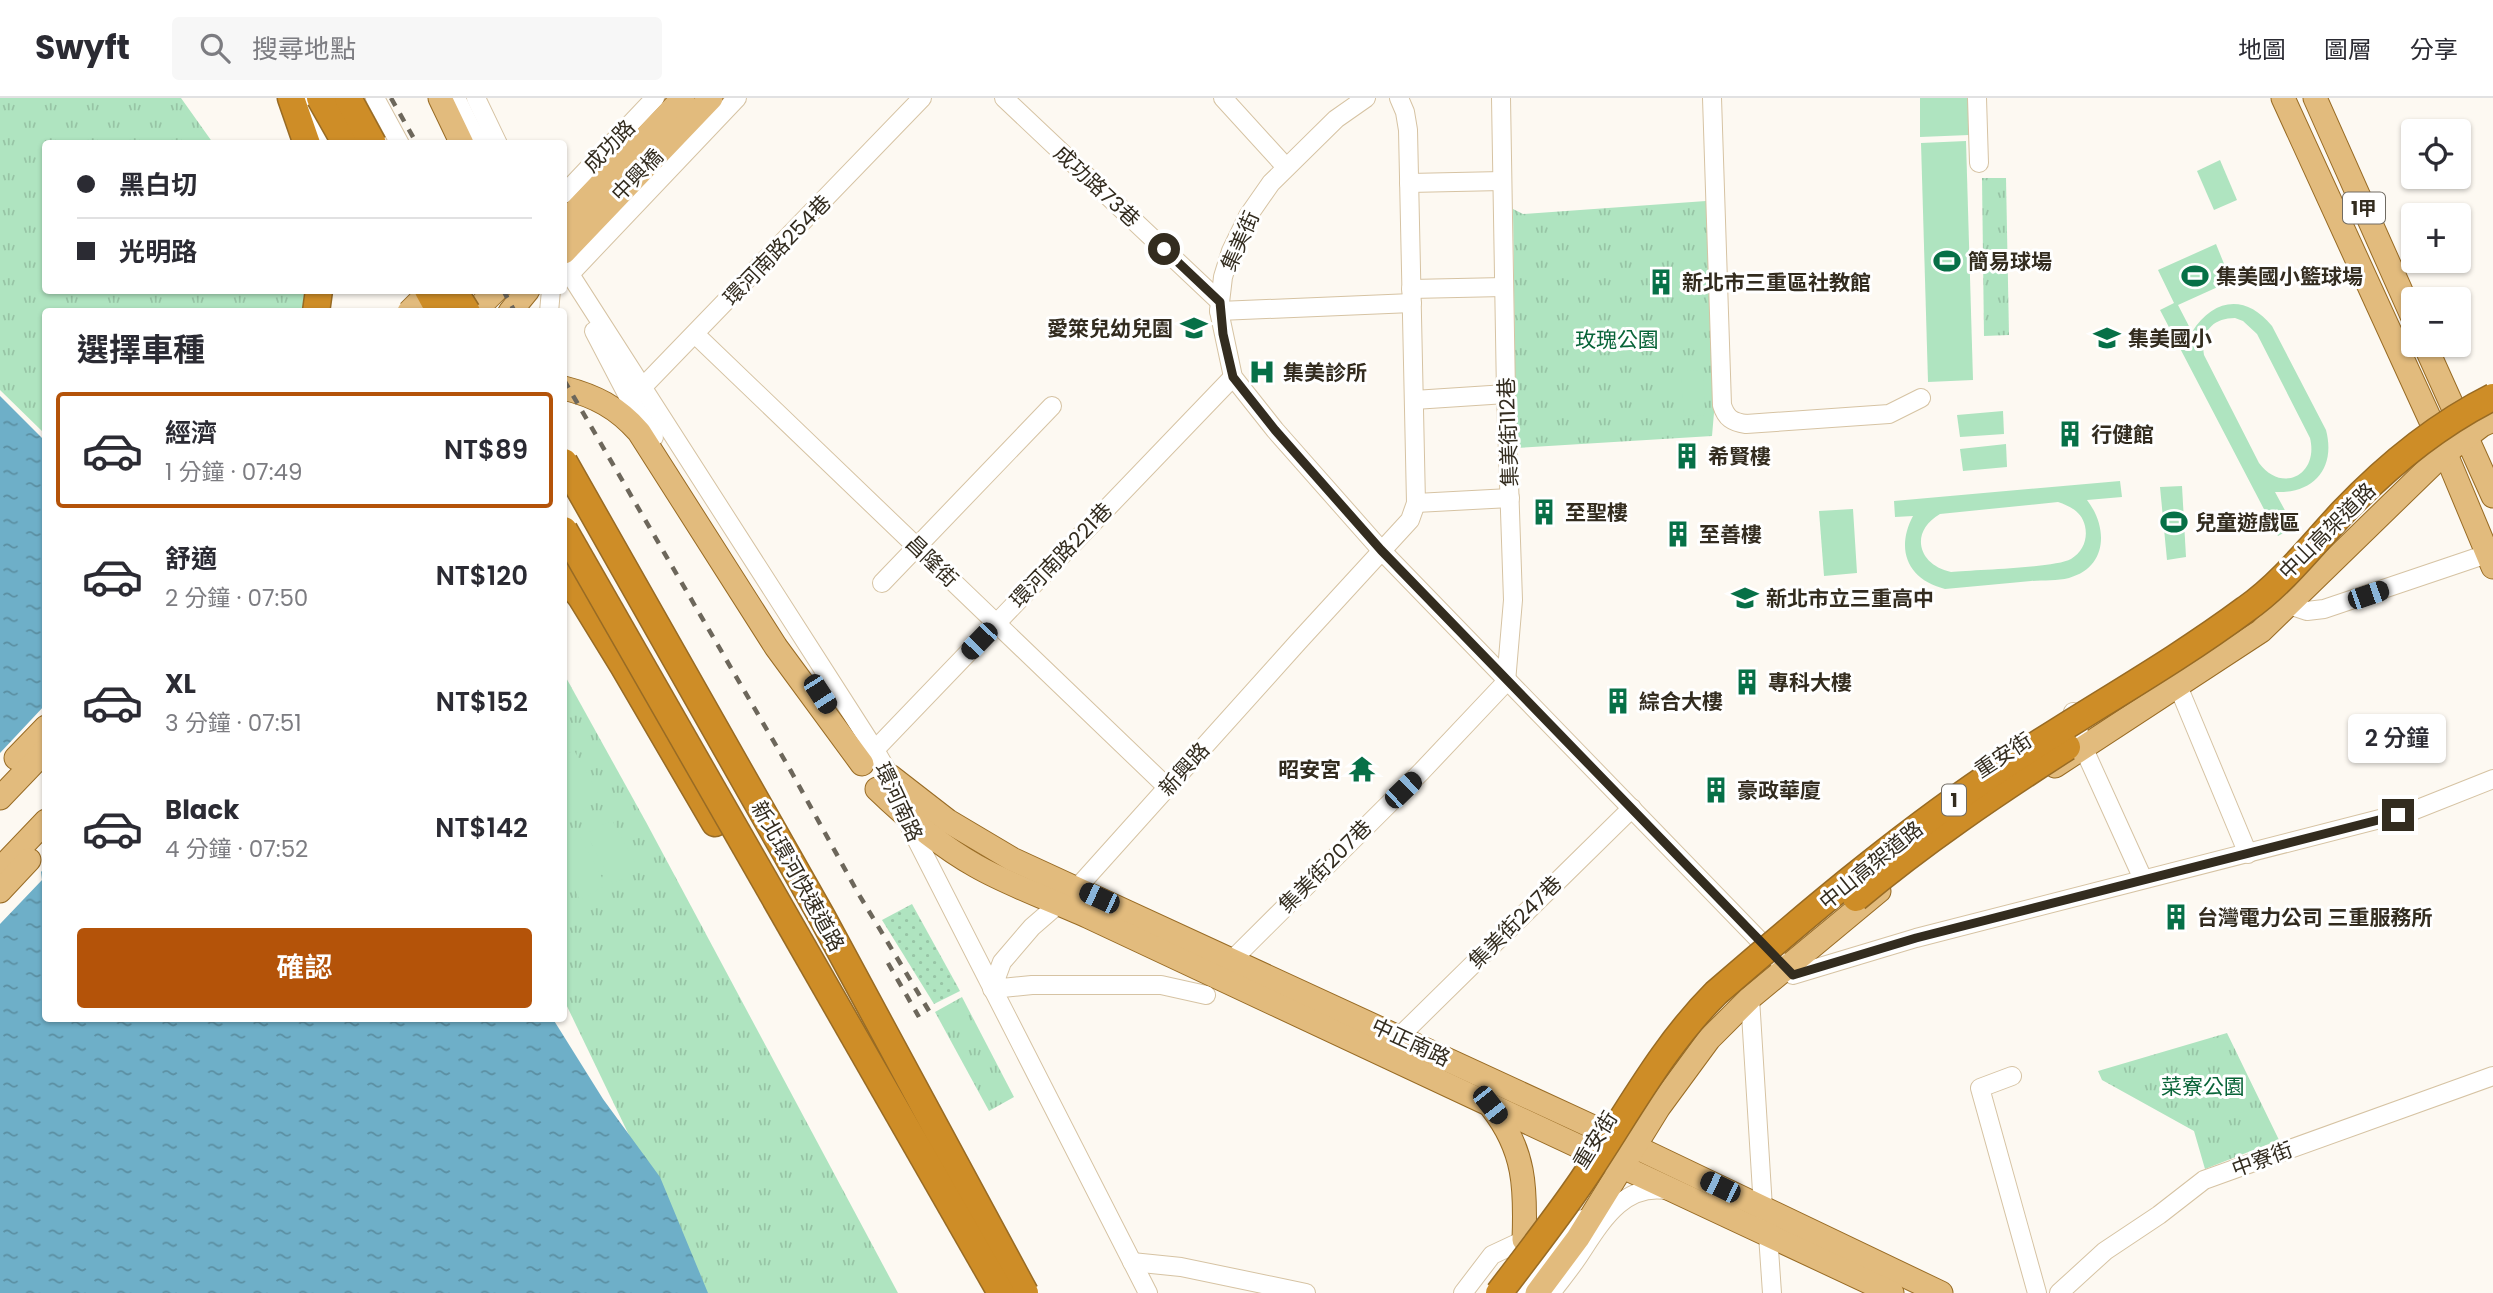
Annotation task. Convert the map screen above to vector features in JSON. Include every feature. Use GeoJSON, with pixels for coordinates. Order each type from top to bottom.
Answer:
{"type":"FeatureCollection","features":[{"type":"Feature","properties":{"kind":"highway"},"geometry":{"type":"LineString","coordinates":[[291,98],[306,140]]}},
{"type":"Feature","properties":{"kind":"highway"},"geometry":{"type":"LineString","coordinates":[[318,98],[355,140]]}},
{"type":"Feature","properties":{"kind":"highway"},"geometry":{"type":"LineString","coordinates":[[332,98],[356,140]]}},
{"type":"Feature","properties":{"kind":"highway"},"geometry":{"type":"LineString","coordinates":[[348,98],[357,140]]}},
{"type":"Feature","properties":{"kind":"highway","name":"中山高架道路"},"geometry":{"type":"LineString","coordinates":[[1498,1293],[1582,1181],[1654,1067],[1697,1012],[1716,993],[1907,834],[1992,774],[2248,608],[2313,546],[2366,490],[2446,424],[2493,396]]}},
{"type":"Feature","properties":{"kind":"highway","name":"中山高架道路"},"geometry":{"type":"LineString","coordinates":[[1519,1293],[1585,1208],[1665,1080],[1708,1027],[1748,988],[1926,842],[2257,623],[2415,470],[2452,440],[2493,418]]}},
{"type":"Feature","properties":{"kind":"highway","name":"新北環河快速道路"},"geometry":{"type":"LineString","coordinates":[[567,467],[822,917],[1025,1293]]}},
{"type":"Feature","properties":{"kind":"highway"},"geometry":{"type":"LineString","coordinates":[[567,501],[1014,1293]]}},
{"type":"Feature","properties":{"kind":"highway","name":"新北環河快速道路"},"geometry":{"type":"LineString","coordinates":[[567,538],[1001,1293]]}},
{"type":"Feature","properties":{"kind":"highway"},"geometry":{"type":"LineString","coordinates":[[567,580],[603,632],[715,823],[782,914]]}},
{"type":"Feature","properties":{"kind":"main road"},"geometry":{"type":"LineString","coordinates":[[440,98],[460,140]]}},
{"type":"Feature","properties":{"kind":"main road","name":"中興橋"},"geometry":{"type":"LineString","coordinates":[[567,220],[683,98]]}},
{"type":"Feature","properties":{"kind":"main road","name":"中興橋"},"geometry":{"type":"LineString","coordinates":[[567,264],[711,98]]}},
{"type":"Feature","properties":{"kind":"main road","name":"1甲"},"geometry":{"type":"LineString","coordinates":[[2283,98],[2445,452],[2490,560]]}},
{"type":"Feature","properties":{"kind":"main road","name":"1甲"},"geometry":{"type":"LineString","coordinates":[[2315,98],[2401,291]]}},
{"type":"Feature","properties":{"kind":"main road"},"geometry":{"type":"LineString","coordinates":[[422,308],[477,294]]}},
{"type":"Feature","properties":{"kind":"main road"},"geometry":{"type":"LineString","coordinates":[[513,308],[525,294]]}},
{"type":"Feature","properties":{"kind":"main road"},"geometry":{"type":"LineString","coordinates":[[2431,357],[2493,496]]}},
{"type":"Feature","properties":{"kind":"main road"},"geometry":{"type":"LineString","coordinates":[[567,389],[588,394],[607,403],[639,432],[776,647],[868,757]]}},
{"type":"Feature","properties":{"kind":"main road","name":"1"},"geometry":{"type":"LineString","coordinates":[[2432,426],[2493,396]]}},
{"type":"Feature","properties":{"kind":"main road","name":"1"},"geometry":{"type":"LineString","coordinates":[[2445,452],[2493,418]]}},
{"type":"Feature","properties":{"kind":"main road","name":"重安街"},"geometry":{"type":"LineString","coordinates":[[1524,1240],[1563,1191],[1634,1077],[1687,1009],[1707,988],[1913,816],[1990,762],[2241,601],[2266,580],[2366,477],[2412,438],[2432,426]]}},
{"type":"Feature","properties":{"kind":"main road","name":"重安街"},"geometry":{"type":"LineString","coordinates":[[1608,1203],[1622,1167],[1659,1107],[1702,1048],[1750,998],[1925,855],[2083,747],[2261,631],[2445,452]]}},
{"type":"Feature","properties":{"kind":"main road"},"geometry":{"type":"LineString","coordinates":[[0,775],[42,731]]}},
{"type":"Feature","properties":{"kind":"main road"},"geometry":{"type":"LineString","coordinates":[[0,798],[42,754]]}},
{"type":"Feature","properties":{"kind":"main road","name":"中正南路"},"geometry":{"type":"LineString","coordinates":[[884,783],[903,814],[939,842],[977,866],[1069,896],[1232,960],[1634,1146],[1941,1293]]}},
{"type":"Feature","properties":{"kind":"main road","name":"中正南路"},"geometry":{"type":"LineString","coordinates":[[884,783],[918,800],[1069,896],[1490,1105],[1892,1293]]}},
{"type":"Feature","properties":{"kind":"main road"},"geometry":{"type":"LineString","coordinates":[[0,869],[42,825]]}},
{"type":"Feature","properties":{"kind":"main road"},"geometry":{"type":"LineString","coordinates":[[0,891],[42,847]]}},
{"type":"Feature","properties":{"kind":"main road"},"geometry":{"type":"LineString","coordinates":[[1490,1105],[1505,1125],[1521,1165],[1525,1189],[1524,1240]]}},
{"type":"Feature","properties":{"kind":"main road","name":"1"},"geometry":{"type":"LineString","coordinates":[[1537,1293],[1608,1203]]}},
{"type":"Feature","properties":{"kind":"main road","name":"1"},"geometry":{"type":"LineString","coordinates":[[1484,1293],[1524,1240]]}},
{"type":"Feature","properties":{"kind":"street"},"geometry":{"type":"LineString","coordinates":[[300,98],[323,140]]}},
{"type":"Feature","properties":{"kind":"street"},"geometry":{"type":"LineString","coordinates":[[375,98],[399,140]]}},
{"type":"Feature","properties":{"kind":"street"},"geometry":{"type":"LineString","coordinates":[[456,98],[476,140]]}},
{"type":"Feature","properties":{"kind":"street"},"geometry":{"type":"LineString","coordinates":[[476,98],[496,140]]}},
{"type":"Feature","properties":{"kind":"street","name":"成功路"},"geometry":{"type":"LineString","coordinates":[[567,191],[655,98]]}},
{"type":"Feature","properties":{"kind":"street"},"geometry":{"type":"LineString","coordinates":[[567,264],[737,98]]}},
{"type":"Feature","properties":{"kind":"street","name":"環河南路254巷"},"geometry":{"type":"LineString","coordinates":[[637,394],[922,98]]}},
{"type":"Feature","properties":{"kind":"street","name":"成功路73巷"},"geometry":{"type":"LineString","coordinates":[[1004,98],[1220,307]]}},
{"type":"Feature","properties":{"kind":"street"},"geometry":{"type":"LineString","coordinates":[[1223,98],[1285,166]]}},
{"type":"Feature","properties":{"kind":"street","name":"集美街"},"geometry":{"type":"LineString","coordinates":[[1366,98],[1336,119],[1285,166],[1248,216],[1231,251],[1223,277],[1220,307],[1233,377],[1275,430],[1381,550],[1786,968]]}},
{"type":"Feature","properties":{"kind":"street"},"geometry":{"type":"LineString","coordinates":[[1399,98],[1408,130],[1416,502],[1510,498]]}},
{"type":"Feature","properties":{"kind":"street","name":"集美街112巷"},"geometry":{"type":"LineString","coordinates":[[1501,98],[1513,600],[1506,682]]}},
{"type":"Feature","properties":{"kind":"street"},"geometry":{"type":"LineString","coordinates":[[1712,98],[1721,405],[1725,416],[1746,424],[1889,414],[1921,398]]}},
{"type":"Feature","properties":{"kind":"street"},"geometry":{"type":"LineString","coordinates":[[1977,98],[1979,163]]}},
{"type":"Feature","properties":{"kind":"street"},"geometry":{"type":"LineString","coordinates":[[1409,183],[1502,181]]}},
{"type":"Feature","properties":{"kind":"street","name":"環河南路"},"geometry":{"type":"LineString","coordinates":[[567,270],[637,394],[834,717],[868,757]]}},
{"type":"Feature","properties":{"kind":"street"},"geometry":{"type":"LineString","coordinates":[[1220,307],[1411,296],[1504,287]]}},
{"type":"Feature","properties":{"kind":"street","name":"昌隆街"},"geometry":{"type":"LineString","coordinates":[[696,335],[1168,788]]}},
{"type":"Feature","properties":{"kind":"street","name":"環河南路221巷"},"geometry":{"type":"LineString","coordinates":[[868,757],[1233,377]]}},
{"type":"Feature","properties":{"kind":"street","name":"環河南路"},"geometry":{"type":"LineString","coordinates":[[637,394],[868,757]]}},
{"type":"Feature","properties":{"kind":"street"},"geometry":{"type":"LineString","coordinates":[[1414,400],[1506,394]]}},
{"type":"Feature","properties":{"kind":"street"},"geometry":{"type":"LineString","coordinates":[[882,583],[1052,406]]}},
{"type":"Feature","properties":{"kind":"street"},"geometry":{"type":"LineString","coordinates":[[567,455],[681,654],[1037,1293]]}},
{"type":"Feature","properties":{"kind":"street","name":"新興路"},"geometry":{"type":"LineString","coordinates":[[992,989],[1002,962],[1032,927],[1069,896],[1168,788],[1410,520],[1416,502]]}},
{"type":"Feature","properties":{"kind":"street"},"geometry":{"type":"LineString","coordinates":[[567,538],[994,1293]]}},
{"type":"Feature","properties":{"kind":"street"},"geometry":{"type":"LineString","coordinates":[[2289,605],[2307,611],[2324,609],[2490,560]]}},
{"type":"Feature","properties":{"kind":"street"},"geometry":{"type":"LineString","coordinates":[[644,676],[681,654]]}},
{"type":"Feature","properties":{"kind":"street","name":"集美街207巷"},"geometry":{"type":"LineString","coordinates":[[1232,960],[1421,772],[1506,682]]}},
{"type":"Feature","properties":{"kind":"street"},"geometry":{"type":"LineString","coordinates":[[2178,686],[2248,854]]}},
{"type":"Feature","properties":{"kind":"street"},"geometry":{"type":"LineString","coordinates":[[2073,710],[2083,747],[2143,879]]}},
{"type":"Feature","properties":{"kind":"street"},"geometry":{"type":"LineString","coordinates":[[868,757],[884,783]]}},
{"type":"Feature","properties":{"kind":"street"},"geometry":{"type":"LineString","coordinates":[[1786,968],[1793,975],[1916,938],[2415,810],[2493,779]]}},
{"type":"Feature","properties":{"kind":"street","name":"集美街247巷"},"geometry":{"type":"LineString","coordinates":[[1399,1037],[1632,807]]}},
{"type":"Feature","properties":{"kind":"street","name":"環河南路"},"geometry":{"type":"LineString","coordinates":[[903,814],[1148,1293]]}},
{"type":"Feature","properties":{"kind":"street"},"geometry":{"type":"LineString","coordinates":[[992,989],[1032,985],[1161,985],[1206,995]]}},
{"type":"Feature","properties":{"kind":"street"},"geometry":{"type":"LineString","coordinates":[[1750,998],[1763,1208],[1768,1235],[1772,1293]]}},
{"type":"Feature","properties":{"kind":"street"},"geometry":{"type":"LineString","coordinates":[[2012,1076],[1980,1087],[2037,1293]]}},
{"type":"Feature","properties":{"kind":"street","name":"中寮街"},"geometry":{"type":"LineString","coordinates":[[2059,1293],[2105,1251],[2159,1215],[2204,1180],[2493,1076]]}},
{"type":"Feature","properties":{"kind":"street","name":"重安街"},"geometry":{"type":"LineString","coordinates":[[1498,1293],[1547,1225],[1563,1191]]}},
{"type":"Feature","properties":{"kind":"street","name":"重安街"},"geometry":{"type":"LineString","coordinates":[[1519,1293],[1548,1252],[1608,1203],[1647,1191],[1675,1191]]}},
{"type":"Feature","properties":{"kind":"street","name":"重安街"},"geometry":{"type":"LineString","coordinates":[[1551,1293],[1608,1203]]}},
{"type":"Feature","properties":{"kind":"street","name":"重安街"},"geometry":{"type":"LineString","coordinates":[[1463,1293],[1492,1255],[1524,1240]]}},
{"type":"Feature","properties":{"kind":"street"},"geometry":{"type":"LineString","coordinates":[[1132,1262],[1181,1267],[1306,1293]]}},
{"type":"Feature","properties":{"kind":"green space"},"geometry":{"type":"Polygon","coordinates":[[[0,98],[181,98],[211,140],[42,140],[42,294],[317,294],[327,308],[42,308],[42,431],[0,390],[0,98]]]}},
{"type":"Feature","properties":{"kind":"green space"},"geometry":{"type":"Polygon","coordinates":[[[1920,98],[1969,98],[1969,135],[1920,137],[1920,98]]]}},
{"type":"Feature","properties":{"kind":"green space","name":"簡易球場"},"geometry":{"type":"Polygon","coordinates":[[[1966,141],[1973,380],[1928,382],[1921,143],[1966,141]]]}},
{"type":"Feature","properties":{"kind":"green space"},"geometry":{"type":"Polygon","coordinates":[[[2220,160],[2237,200],[2214,210],[2197,171],[2220,160]]]}},
{"type":"Feature","properties":{"kind":"green space"},"geometry":{"type":"Polygon","coordinates":[[[1982,178],[2006,178],[2009,335],[1984,336],[1982,178]]]}},
{"type":"Feature","properties":{"kind":"green space","name":"玫瑰公園"},"geometry":{"type":"Polygon","coordinates":[[[1706,201],[1720,343],[1712,436],[1516,448],[1513,209],[1523,214],[1706,201]]]}},
{"type":"Feature","properties":{"kind":"green space"},"geometry":{"type":"Polygon","coordinates":[[[2216,244],[2231,281],[2178,305],[2192,332],[2210,313],[2230,304],[2251,308],[2262,315],[2272,326],[2326,430],[2328,456],[2319,476],[2301,488],[2275,492],[2294,527],[2278,536],[2160,310],[2174,303],[2158,270],[2216,244]],[[2227,319],[2209,328],[2204,340],[2204,355],[2259,463],[2278,477],[2297,476],[2309,462],[2310,438],[2257,334],[2243,321],[2227,319]]]}},
{"type":"Feature","properties":{"kind":"green space"},"geometry":{"type":"Polygon","coordinates":[[[1703,370],[1705,415],[1684,416],[1681,371],[1703,370]]]}},
{"type":"Feature","properties":{"kind":"green space"},"geometry":{"type":"Polygon","coordinates":[[[2003,411],[2004,434],[1960,437],[1957,415],[2003,411]]]}},
{"type":"Feature","properties":{"kind":"green space"},"geometry":{"type":"Polygon","coordinates":[[[2006,444],[2007,467],[1963,471],[1960,449],[2006,444]]]}},
{"type":"Feature","properties":{"kind":"green space"},"geometry":{"type":"Polygon","coordinates":[[[2120,481],[2122,497],[2087,500],[2099,522],[2101,534],[2097,556],[2082,573],[2060,580],[1945,589],[1922,579],[1908,562],[1905,540],[1913,516],[1895,517],[1894,501],[2120,481]],[[2058,502],[1940,514],[1930,521],[1924,530],[1922,547],[1931,563],[1951,572],[2032,567],[2062,562],[2079,553],[2086,536],[2081,517],[2075,510],[2058,502]]]}},
{"type":"Feature","properties":{"kind":"green space","name":"兒童遊戲區"},"geometry":{"type":"Polygon","coordinates":[[[2182,486],[2186,557],[2167,560],[2160,487],[2182,486]]]}},
{"type":"Feature","properties":{"kind":"green space"},"geometry":{"type":"Polygon","coordinates":[[[1853,509],[1857,573],[1824,576],[1819,511],[1853,509]]]}},
{"type":"Feature","properties":{"kind":"green space"},"geometry":{"type":"Polygon","coordinates":[[[567,679],[898,1293],[705,1293],[567,1006],[567,679]]]}},
{"type":"Feature","properties":{"kind":"green space"},"geometry":{"type":"Polygon","coordinates":[[[574,750],[601,799],[575,814],[567,798],[567,754],[574,750]]]}},
{"type":"Feature","properties":{"kind":"green space"},"geometry":{"type":"Polygon","coordinates":[[[612,820],[639,870],[613,884],[586,834],[612,820]]]}},
{"type":"Feature","properties":{"kind":"green space"},"geometry":{"type":"Polygon","coordinates":[[[580,837],[606,885],[580,900],[567,875],[567,844],[580,837]]]}},
{"type":"Feature","properties":{"kind":"green space"},"geometry":{"type":"Polygon","coordinates":[[[912,904],[960,991],[934,1004],[882,920],[912,904]]]}},
{"type":"Feature","properties":{"kind":"green space"},"geometry":{"type":"Polygon","coordinates":[[[962,997],[1014,1097],[989,1111],[935,1012],[962,997]]]}},
{"type":"Feature","properties":{"kind":"green space","name":"菜寮公園"},"geometry":{"type":"Polygon","coordinates":[[[2227,1033],[2279,1140],[2205,1169],[2194,1131],[2102,1080],[2098,1071],[2227,1033]]]}},
{"type":"Feature","properties":{"kind":"water"},"geometry":{"type":"Polygon","coordinates":[[[0,396],[42,438],[42,1022],[555,1022],[603,1099],[660,1177],[708,1293],[0,1293],[0,396]]]}},
{"type":"Feature","properties":{"kind":"pier"},"geometry":{"type":"Polygon","coordinates":[[[42,708],[42,880],[0,924],[0,753],[42,708]]]}},
{"type":"Feature","properties":{"kind":"railway"},"geometry":{"type":"LineString","coordinates":[[391,98],[415,140]]}},
{"type":"Feature","properties":{"kind":"railway"},"geometry":{"type":"LineString","coordinates":[[505,294],[513,308]]}},
{"type":"Feature","properties":{"kind":"railway"},"geometry":{"type":"LineString","coordinates":[[567,385],[792,773],[858,893],[929,1011]]}},
{"type":"Feature","properties":{"kind":"railway"},"geometry":{"type":"LineString","coordinates":[[888,963],[919,1017]]}},
{"type":"Feature","properties":{"kind":"place","name":"簡易球場"},"geometry":{"type":"Point","coordinates":[1947,261]}},
{"type":"Feature","properties":{"kind":"place","name":"集美國小籃球場"},"geometry":{"type":"Point","coordinates":[2195,276]}},
{"type":"Feature","properties":{"kind":"place","name":"新北市三重區社教館"},"geometry":{"type":"Point","coordinates":[1661,282]}},
{"type":"Feature","properties":{"kind":"place","name":"愛箂兒幼兒園"},"geometry":{"type":"Point","coordinates":[1194,328]}},
{"type":"Feature","properties":{"kind":"place","name":"集美國小"},"geometry":{"type":"Point","coordinates":[2107,338]}},
{"type":"Feature","properties":{"kind":"place","name":"集美診所"},"geometry":{"type":"Point","coordinates":[1262,372]}},
{"type":"Feature","properties":{"kind":"place","name":"行健館"},"geometry":{"type":"Point","coordinates":[2070,434]}},
{"type":"Feature","properties":{"kind":"place","name":"希賢樓"},"geometry":{"type":"Point","coordinates":[1687,456]}},
{"type":"Feature","properties":{"kind":"place","name":"至聖樓"},"geometry":{"type":"Point","coordinates":[1544,512]}},
{"type":"Feature","properties":{"kind":"place","name":"兒童遊戲區"},"geometry":{"type":"Point","coordinates":[2174,522]}},
{"type":"Feature","properties":{"kind":"place","name":"至善樓"},"geometry":{"type":"Point","coordinates":[1678,534]}},
{"type":"Feature","properties":{"kind":"place","name":"新北市立三重高中"},"geometry":{"type":"Point","coordinates":[1745,598]}},
{"type":"Feature","properties":{"kind":"place","name":"專科大樓"},"geometry":{"type":"Point","coordinates":[1747,682]}},
{"type":"Feature","properties":{"kind":"place","name":"綜合大樓"},"geometry":{"type":"Point","coordinates":[1618,701]}},
{"type":"Feature","properties":{"kind":"place","name":"昭安宮"},"geometry":{"type":"Point","coordinates":[1362,769]}},
{"type":"Feature","properties":{"kind":"place","name":"豪政華廈"},"geometry":{"type":"Point","coordinates":[1716,790]}},
{"type":"Feature","properties":{"kind":"place","name":"台灣電力公司 三重服務所"},"geometry":{"type":"Point","coordinates":[2176,917]}},
{"type":"Feature","properties":{"kind":"route"},"geometry":{"type":"LineString","coordinates":[[1164,249],[1220,302],[1219,311],[1233,377],[1275,430],[1381,550],[1506,682],[1642,817],[1793,975],[1916,938],[2398,815]]}}]}
